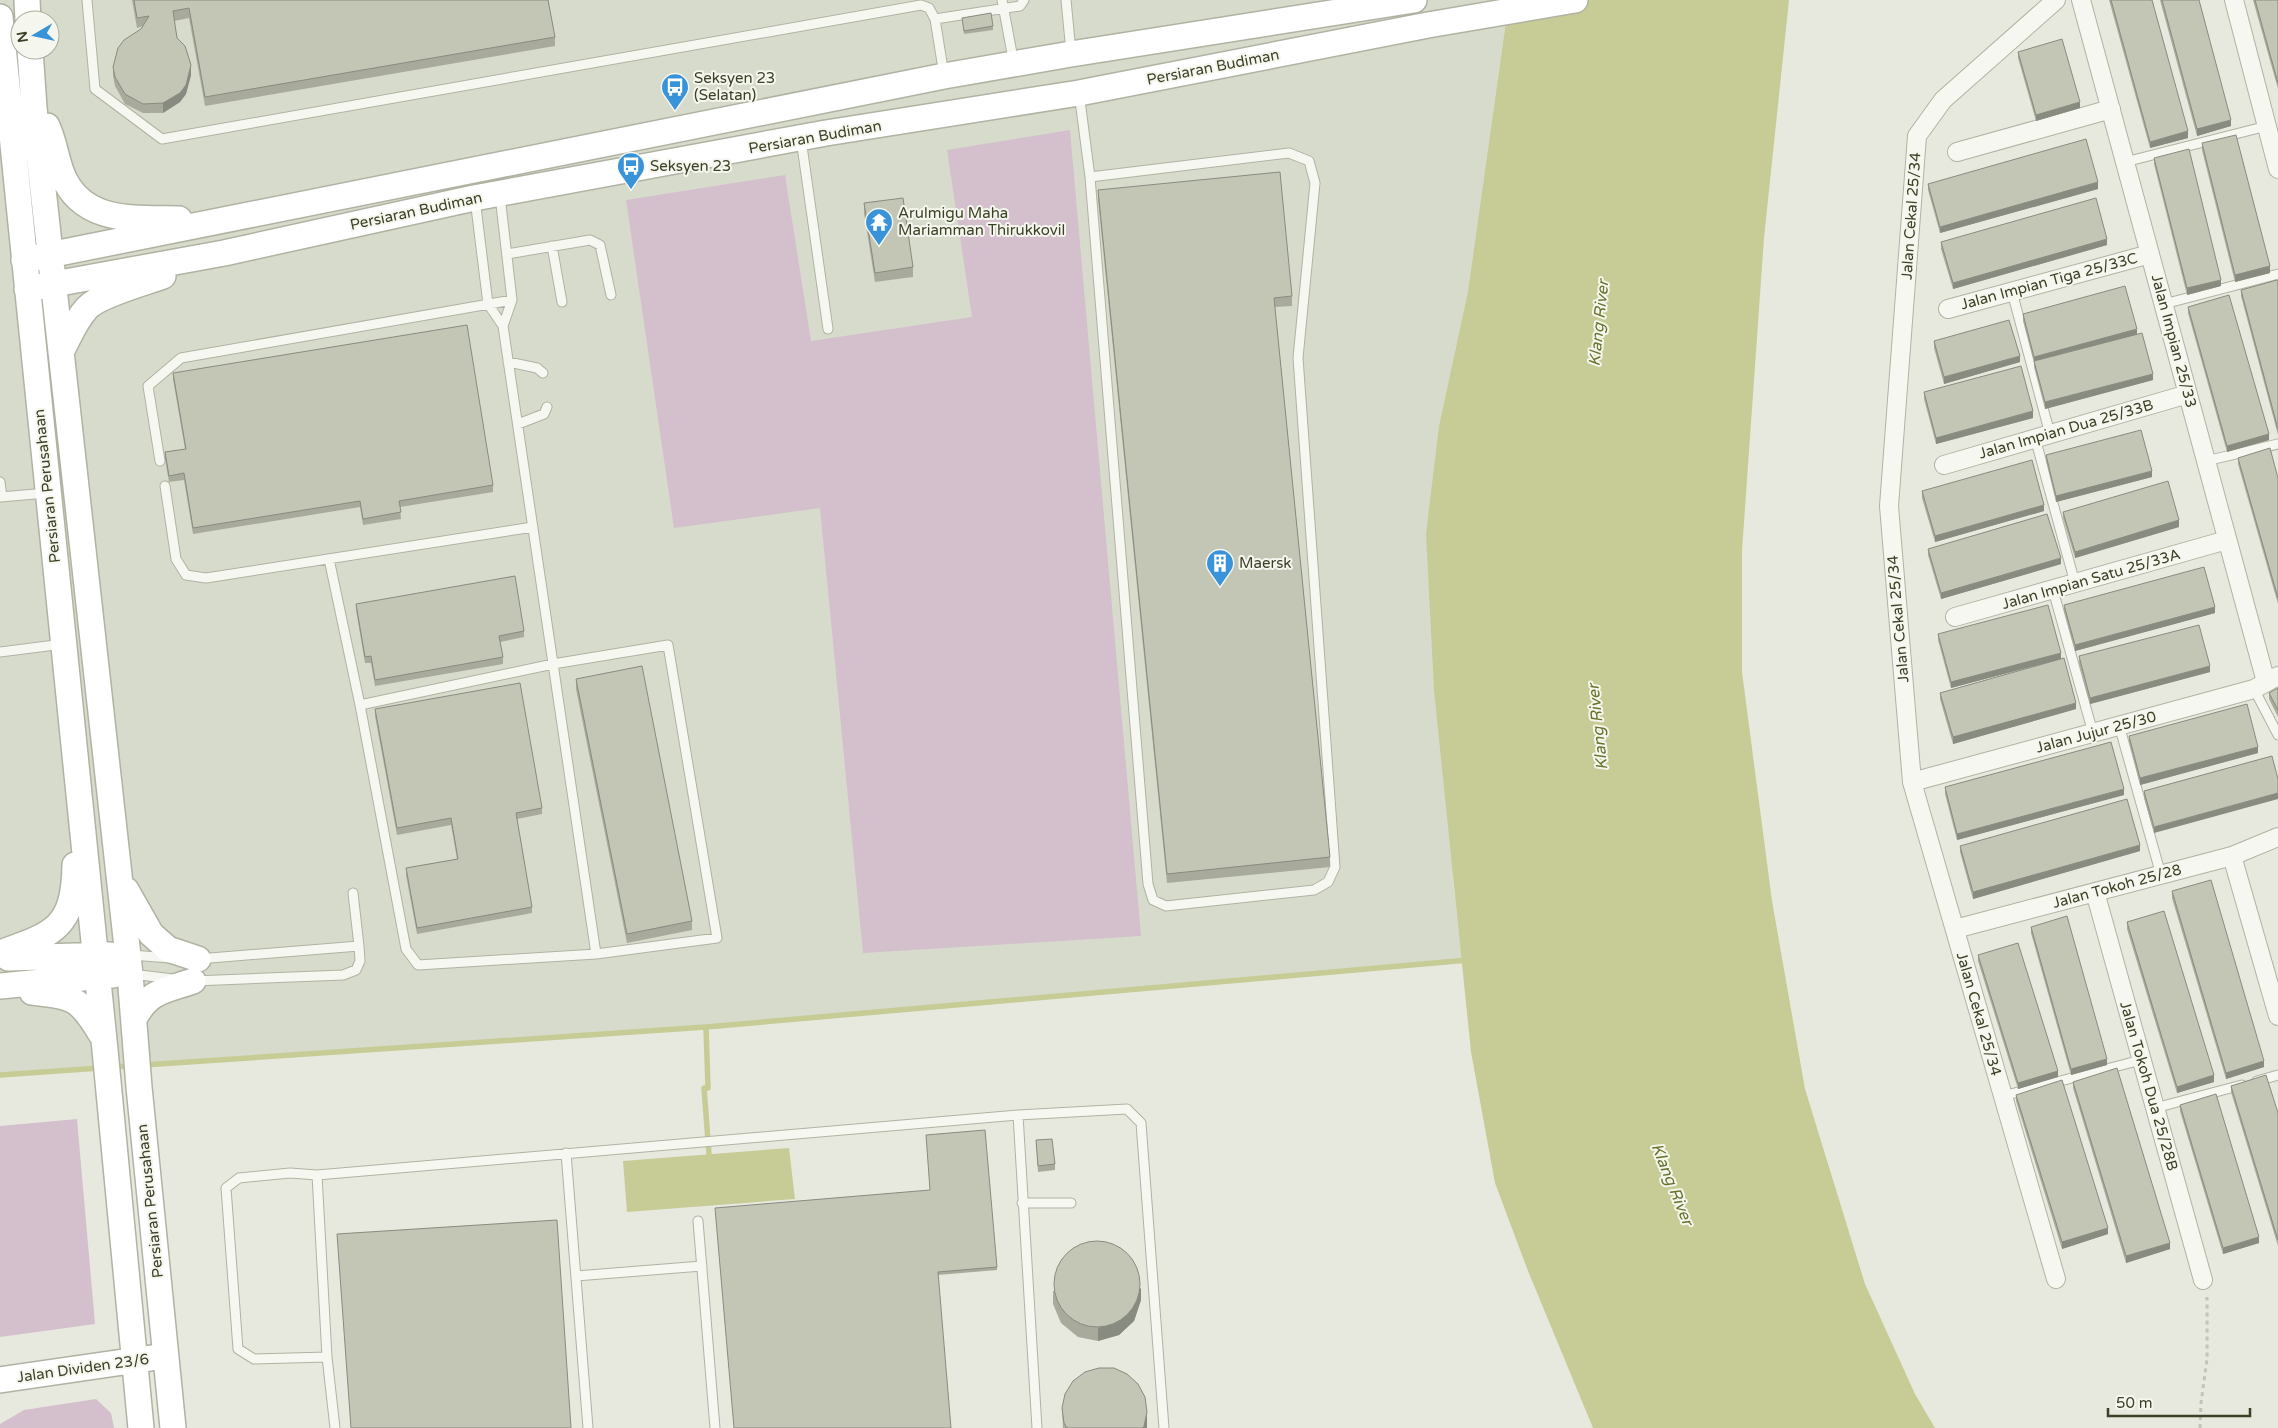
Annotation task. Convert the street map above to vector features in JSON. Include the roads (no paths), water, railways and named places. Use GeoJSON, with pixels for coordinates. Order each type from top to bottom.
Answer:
{"type":"FeatureCollection","features":[{"type":"Feature","properties":{"kind":"main road","name":"Persiaran Budiman"},"geometry":{"type":"LineString","coordinates":[[24,260],[944,76],[1414,0]]}},
{"type":"Feature","properties":{"kind":"main road","name":"Persiaran Budiman"},"geometry":{"type":"LineString","coordinates":[[27,289],[224,253],[500,193],[802,138],[1079,93],[1428,25],[1575,0]]}},
{"type":"Feature","properties":{"kind":"main road","name":"Persiaran Perusahaan"},"geometry":{"type":"LineString","coordinates":[[0,17],[141,1428]]}},
{"type":"Feature","properties":{"kind":"main road","name":"Persiaran Perusahaan"},"geometry":{"type":"LineString","coordinates":[[31,60],[34,108],[129,964],[139,1087],[173,1428]]}},
{"type":"Feature","properties":{"kind":"main road"},"geometry":{"type":"LineString","coordinates":[[34,108],[43,117],[51,134],[62,174],[70,189],[86,206],[116,217],[227,219]]}},
{"type":"Feature","properties":{"kind":"main road"},"geometry":{"type":"LineString","coordinates":[[61,352],[76,322],[88,306],[103,298],[224,253]]}},
{"type":"Feature","properties":{"kind":"main road"},"geometry":{"type":"LineString","coordinates":[[0,953],[42,938],[57,928],[66,917],[75,876],[73,748]]}},
{"type":"Feature","properties":{"kind":"main road"},"geometry":{"type":"LineString","coordinates":[[120,879],[150,934],[195,970],[142,1004],[134,1030]]}},
{"type":"Feature","properties":{"kind":"main road"},"geometry":{"type":"LineString","coordinates":[[0,958],[95,966],[129,964]]}},
{"type":"Feature","properties":{"kind":"main road"},"geometry":{"type":"LineString","coordinates":[[0,987],[95,966]]}},
{"type":"Feature","properties":{"kind":"main road"},"geometry":{"type":"LineString","coordinates":[[0,987],[77,1000],[87,1011],[104,1045]]}},
{"type":"Feature","properties":{"kind":"main road","name":"Jalan Dividen 23/6"},"geometry":{"type":"LineString","coordinates":[[0,1380],[166,1356]]}},
{"type":"Feature","properties":{"kind":"street","name":"Jalan Cekal 25/34"},"geometry":{"type":"LineString","coordinates":[[2056,0],[1943,100],[1917,136],[1889,506],[1912,782],[2056,1279]]}},
{"type":"Feature","properties":{"kind":"street","name":"Jalan Impian 25/33"},"geometry":{"type":"LineString","coordinates":[[2081,0],[2266,682]]}},
{"type":"Feature","properties":{"kind":"street"},"geometry":{"type":"LineString","coordinates":[[2234,0],[2267,126],[2275,148],[2278,170]]}},
{"type":"Feature","properties":{"kind":"street"},"geometry":{"type":"LineString","coordinates":[[1957,152],[2112,109]]}},
{"type":"Feature","properties":{"kind":"street","name":"Jalan Impian Tiga 25/33C"},"geometry":{"type":"LineString","coordinates":[[1948,309],[2150,254]]}},
{"type":"Feature","properties":{"kind":"street","name":"Jalan Impian Dua 25/33B"},"geometry":{"type":"LineString","coordinates":[[1944,465],[2188,394]]}},
{"type":"Feature","properties":{"kind":"street","name":"Jalan Impian Satu 25/33A"},"geometry":{"type":"LineString","coordinates":[[1955,617],[2228,540]]}},
{"type":"Feature","properties":{"kind":"street","name":"Jalan Jujur 25/30"},"geometry":{"type":"LineString","coordinates":[[1912,782],[2093,733],[2266,682]]}},
{"type":"Feature","properties":{"kind":"street","name":"Jalan Tokoh 25/28"},"geometry":{"type":"LineString","coordinates":[[1955,929],[2232,856],[2278,837]]}},
{"type":"Feature","properties":{"kind":"street"},"geometry":{"type":"LineString","coordinates":[[2232,856],[2278,1016]]}},
{"type":"Feature","properties":{"kind":"street","name":"Jalan Tokoh Dua 25/28B"},"geometry":{"type":"LineString","coordinates":[[2095,892],[2203,1280]]}},
{"type":"Feature","properties":{"kind":"lane"},"geometry":{"type":"LineString","coordinates":[[87,0],[95,89],[162,139],[921,5],[929,8],[934,19],[944,76]]}},
{"type":"Feature","properties":{"kind":"lane"},"geometry":{"type":"LineString","coordinates":[[934,19],[1003,4],[1020,6],[1024,0]]}},
{"type":"Feature","properties":{"kind":"lane"},"geometry":{"type":"LineString","coordinates":[[1066,0],[1071,54]]}},
{"type":"Feature","properties":{"kind":"lane"},"geometry":{"type":"LineString","coordinates":[[1003,4],[1014,64]]}},
{"type":"Feature","properties":{"kind":"lane"},"geometry":{"type":"LineString","coordinates":[[1079,93],[1090,178],[1148,884],[1153,900],[1166,906],[1314,890],[1328,882],[1335,867],[1298,358],[1315,183],[1309,161],[1289,153],[1090,178]]}},
{"type":"Feature","properties":{"kind":"lane"},"geometry":{"type":"LineString","coordinates":[[2125,162],[2267,126]]}},
{"type":"Feature","properties":{"kind":"lane"},"geometry":{"type":"LineString","coordinates":[[802,138],[828,329]]}},
{"type":"Feature","properties":{"kind":"lane"},"geometry":{"type":"LineString","coordinates":[[500,193],[512,300],[503,326]]}},
{"type":"Feature","properties":{"kind":"lane"},"geometry":{"type":"LineString","coordinates":[[474,198],[488,304],[503,326],[596,954]]}},
{"type":"Feature","properties":{"kind":"lane"},"geometry":{"type":"LineString","coordinates":[[507,254],[590,240],[600,245],[611,295]]}},
{"type":"Feature","properties":{"kind":"lane"},"geometry":{"type":"LineString","coordinates":[[552,246],[562,302]]}},
{"type":"Feature","properties":{"kind":"lane"},"geometry":{"type":"LineString","coordinates":[[2164,304],[2278,274]]}},
{"type":"Feature","properties":{"kind":"lane"},"geometry":{"type":"LineString","coordinates":[[2012,292],[2075,583]]}},
{"type":"Feature","properties":{"kind":"lane"},"geometry":{"type":"LineString","coordinates":[[160,461],[148,386],[181,358],[512,300]]}},
{"type":"Feature","properties":{"kind":"lane"},"geometry":{"type":"LineString","coordinates":[[508,362],[536,368],[543,373]]}},
{"type":"Feature","properties":{"kind":"lane"},"geometry":{"type":"LineString","coordinates":[[518,424],[544,414],[548,407]]}},
{"type":"Feature","properties":{"kind":"lane"},"geometry":{"type":"LineString","coordinates":[[2206,461],[2278,444]]}},
{"type":"Feature","properties":{"kind":"lane"},"geometry":{"type":"LineString","coordinates":[[0,482],[1,497],[48,492]]}},
{"type":"Feature","properties":{"kind":"lane"},"geometry":{"type":"LineString","coordinates":[[165,486],[176,559],[186,575],[206,578],[533,527]]}},
{"type":"Feature","properties":{"kind":"lane"},"geometry":{"type":"LineString","coordinates":[[329,559],[360,705],[406,949],[418,965],[596,954],[717,938],[668,645],[553,664],[360,705]]}},
{"type":"Feature","properties":{"kind":"lane"},"geometry":{"type":"LineString","coordinates":[[2053,590],[2093,733]]}},
{"type":"Feature","properties":{"kind":"lane"},"geometry":{"type":"LineString","coordinates":[[0,652],[63,644]]}},
{"type":"Feature","properties":{"kind":"lane"},"geometry":{"type":"LineString","coordinates":[[2266,682],[2278,735]]}},
{"type":"Feature","properties":{"kind":"lane"},"geometry":{"type":"LineString","coordinates":[[2119,725],[2161,875]]}},
{"type":"Feature","properties":{"kind":"lane"},"geometry":{"type":"LineString","coordinates":[[129,964],[195,970],[343,975],[356,970],[360,960],[353,894]]}},
{"type":"Feature","properties":{"kind":"lane"},"geometry":{"type":"LineString","coordinates":[[129,964],[195,970],[359,946]]}},
{"type":"Feature","properties":{"kind":"lane"},"geometry":{"type":"LineString","coordinates":[[2003,1096],[2141,1060]]}},
{"type":"Feature","properties":{"kind":"lane"},"geometry":{"type":"LineString","coordinates":[[2155,1108],[2278,1075]]}},
{"type":"Feature","properties":{"kind":"lane"},"geometry":{"type":"LineString","coordinates":[[328,1357],[254,1359],[238,1349],[226,1188],[240,1178],[290,1173],[317,1174],[1018,1115],[1127,1109],[1141,1123],[1164,1428]]}},
{"type":"Feature","properties":{"kind":"lane"},"geometry":{"type":"LineString","coordinates":[[1018,1115],[1037,1428]]}},
{"type":"Feature","properties":{"kind":"lane"},"geometry":{"type":"LineString","coordinates":[[566,1153],[588,1428]]}},
{"type":"Feature","properties":{"kind":"lane"},"geometry":{"type":"LineString","coordinates":[[317,1174],[328,1357],[335,1428]]}},
{"type":"Feature","properties":{"kind":"lane"},"geometry":{"type":"LineString","coordinates":[[1022,1203],[1071,1203]]}},
{"type":"Feature","properties":{"kind":"lane"},"geometry":{"type":"LineString","coordinates":[[698,1221],[715,1428]]}},
{"type":"Feature","properties":{"kind":"lane"},"geometry":{"type":"LineString","coordinates":[[576,1276],[702,1266]]}},
{"type":"Feature","properties":{"kind":"water","name":"Klang River"},"geometry":{"type":"Polygon","coordinates":[[[1509,0],[1789,0],[1764,238],[1742,551],[1742,672],[1772,901],[1805,1089],[1865,1284],[1915,1394],[1935,1428],[1593,1428],[1528,1271],[1495,1183],[1471,1052],[1434,690],[1426,534],[1439,426],[1468,291],[1509,0]]]}},
{"type":"Feature","properties":{"kind":"water"},"geometry":{"type":"Polygon","coordinates":[[[789,1148],[795,1199],[627,1212],[623,1161],[789,1148]]]}},
{"type":"Feature","properties":{"kind":"waterway"},"geometry":{"type":"LineString","coordinates":[[144,1065],[706,1027],[1468,960]]}},
{"type":"Feature","properties":{"kind":"waterway"},"geometry":{"type":"LineString","coordinates":[[706,1027],[708,1088],[704,1088],[709,1154]]}},
{"type":"Feature","properties":{"kind":"waterway"},"geometry":{"type":"LineString","coordinates":[[112,1067],[133,1066]]}},
{"type":"Feature","properties":{"kind":"waterway"},"geometry":{"type":"LineString","coordinates":[[0,1075],[100,1068]]}},
{"type":"Feature","properties":{"kind":"place","name":"Seksyen 23 (Selatan)"},"geometry":{"type":"Point","coordinates":[675,111]}},
{"type":"Feature","properties":{"kind":"place","name":"Seksyen 23"},"geometry":{"type":"Point","coordinates":[631,190]}},
{"type":"Feature","properties":{"kind":"place","name":"Arulmigu Maha Mariamman Thirukkovil"},"geometry":{"type":"Point","coordinates":[879,246]}},
{"type":"Feature","properties":{"kind":"place","name":"Maersk"},"geometry":{"type":"Point","coordinates":[1220,587]}}]}
